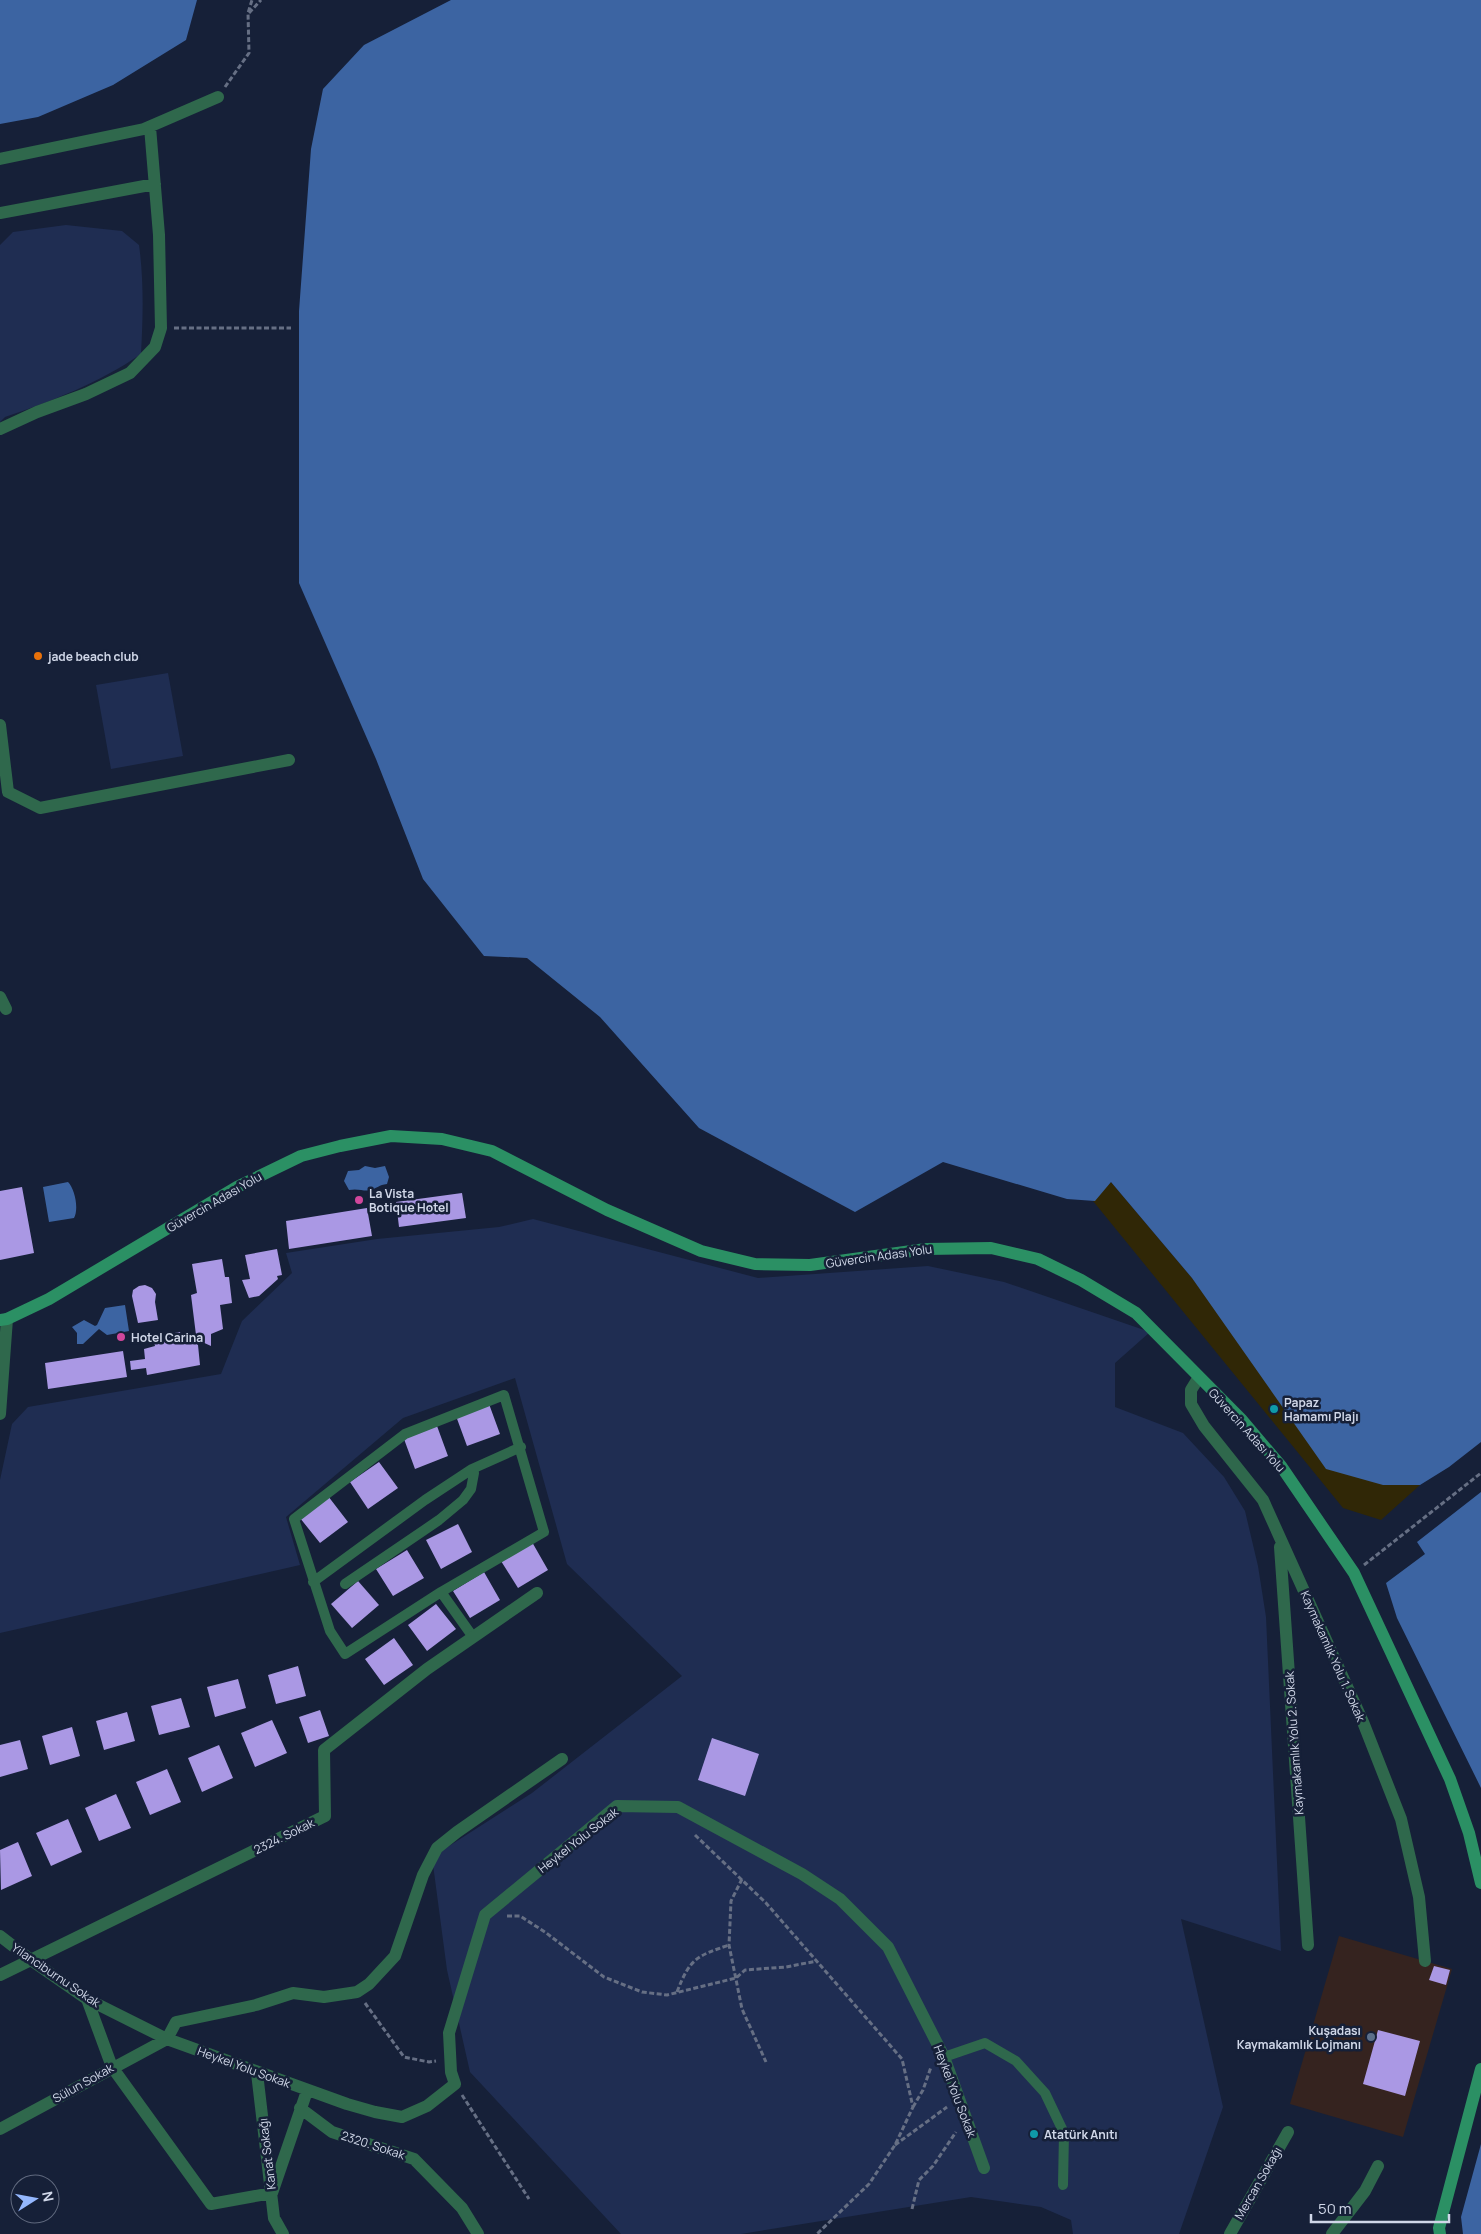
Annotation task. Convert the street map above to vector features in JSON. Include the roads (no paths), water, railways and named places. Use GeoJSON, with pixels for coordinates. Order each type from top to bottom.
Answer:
{"type":"FeatureCollection","features":[{"type":"Feature","properties":{"kind":"main road","name":"Güvercin Adası Yolu"},"geometry":{"type":"LineString","coordinates":[[3,1319],[49,1299],[237,1187],[268,1171],[301,1156],[391,1136],[442,1139],[492,1151],[607,1210],[701,1251],[755,1264],[810,1265],[926,1248],[998,1249],[1038,1259],[1081,1280],[1136,1313],[1241,1419],[1281,1466],[1354,1573],[1450,1779],[1469,1833],[1481,1883]]}},
{"type":"Feature","properties":{"kind":"main road"},"geometry":{"type":"LineString","coordinates":[[1440,2234],[1439,2228],[1481,2069]]}},
{"type":"Feature","properties":{"kind":"street"},"geometry":{"type":"LineString","coordinates":[[0,159],[150,127],[218,97]]}},
{"type":"Feature","properties":{"kind":"street"},"geometry":{"type":"LineString","coordinates":[[0,429],[36,412],[86,394],[130,373],[155,347],[161,328],[160,235],[150,127]]}},
{"type":"Feature","properties":{"kind":"street"},"geometry":{"type":"LineString","coordinates":[[0,213],[155,184]]}},
{"type":"Feature","properties":{"kind":"street"},"geometry":{"type":"LineString","coordinates":[[0,725],[8,792],[40,808],[289,760]]}},
{"type":"Feature","properties":{"kind":"street"},"geometry":{"type":"LineString","coordinates":[[0,997],[6,1009]]}},
{"type":"Feature","properties":{"kind":"street"},"geometry":{"type":"LineString","coordinates":[[0,1414],[3,1319]]}},
{"type":"Feature","properties":{"kind":"street","name":"Kaymakamlık Yolu 1. Sokak"},"geometry":{"type":"LineString","coordinates":[[1199,1377],[1191,1390],[1191,1404],[1204,1426],[1264,1500],[1280,1540],[1364,1722],[1401,1819],[1419,1897],[1425,1961]]}},
{"type":"Feature","properties":{"kind":"street","name":"Kaymakamlık Yolu 2. Sokak"},"geometry":{"type":"LineString","coordinates":[[1280,1540],[1308,1945]]}},
{"type":"Feature","properties":{"kind":"street","name":"2324. Sokak"},"geometry":{"type":"LineString","coordinates":[[0,1975],[325,1816],[324,1750],[427,1669],[537,1593]]}},
{"type":"Feature","properties":{"kind":"street"},"geometry":{"type":"LineString","coordinates":[[167,2039],[176,2022],[256,2005],[293,1993],[324,1997],[357,1992],[369,1984],[396,1956],[422,1875],[437,1848],[456,1832],[562,1759]]}},
{"type":"Feature","properties":{"kind":"street","name":"Heykel Yolu Sokak"},"geometry":{"type":"LineString","coordinates":[[167,2039],[307,2091],[375,2112],[402,2117],[427,2106],[455,2084],[451,2072],[448,2033],[485,1915],[617,1806],[678,1807],[802,1874],[840,1900],[888,1947],[944,2057],[984,2168]]}},
{"type":"Feature","properties":{"kind":"street","name":"Yilanciburnu Sokak"},"geometry":{"type":"LineString","coordinates":[[0,1936],[31,1960],[87,1998],[167,2039]]}},
{"type":"Feature","properties":{"kind":"street"},"geometry":{"type":"LineString","coordinates":[[87,1998],[112,2067],[211,2204],[272,2193],[307,2091]]}},
{"type":"Feature","properties":{"kind":"street","name":"Sülun Sokak"},"geometry":{"type":"LineString","coordinates":[[0,2129],[167,2039]]}},
{"type":"Feature","properties":{"kind":"street","name":"Kanat Sokağı"},"geometry":{"type":"LineString","coordinates":[[257,2073],[274,2218],[283,2234]]}},
{"type":"Feature","properties":{"kind":"street","name":"2320. Sokak"},"geometry":{"type":"LineString","coordinates":[[300,2108],[332,2132],[414,2159],[462,2208],[478,2234]]}},
{"type":"Feature","properties":{"kind":"street","name":"Mercan Sokağı"},"geometry":{"type":"LineString","coordinates":[[1230,2234],[1288,2132]]}},
{"type":"Feature","properties":{"kind":"street"},"geometry":{"type":"LineString","coordinates":[[1332,2234],[1365,2191],[1378,2166]]}},
{"type":"Feature","properties":{"kind":"lane"},"geometry":{"type":"LineString","coordinates":[[504,1395],[521,1447],[544,1532],[441,1592],[345,1654],[330,1631],[294,1519],[404,1434],[504,1395]]}},
{"type":"Feature","properties":{"kind":"lane"},"geometry":{"type":"LineString","coordinates":[[314,1582],[425,1500],[472,1469],[521,1447]]}},
{"type":"Feature","properties":{"kind":"lane"},"geometry":{"type":"LineString","coordinates":[[344,1584],[439,1520],[463,1500],[471,1488],[474,1473],[472,1469]]}},
{"type":"Feature","properties":{"kind":"lane"},"geometry":{"type":"LineString","coordinates":[[441,1592],[473,1637]]}},
{"type":"Feature","properties":{"kind":"lane"},"geometry":{"type":"LineString","coordinates":[[944,2057],[985,2043],[1016,2061],[1045,2093],[1064,2133],[1063,2185]]}},
{"type":"Feature","properties":{"kind":"place","name":"jade beach club"},"geometry":{"type":"Point","coordinates":[38,656]}},
{"type":"Feature","properties":{"kind":"place","name":"La Vista Botique Hotel"},"geometry":{"type":"Point","coordinates":[359,1200]}},
{"type":"Feature","properties":{"kind":"place","name":"Hotel Carina"},"geometry":{"type":"Point","coordinates":[121,1337]}},
{"type":"Feature","properties":{"kind":"place","name":"Papaz Hamamı Plajı"},"geometry":{"type":"Point","coordinates":[1274,1409]}},
{"type":"Feature","properties":{"kind":"place","name":"Kuşadası Kaymakamlık Lojmanı"},"geometry":{"type":"Point","coordinates":[1371,2037]}},
{"type":"Feature","properties":{"kind":"place","name":"Atatürk Anıtı"},"geometry":{"type":"Point","coordinates":[1034,2134]}}]}
